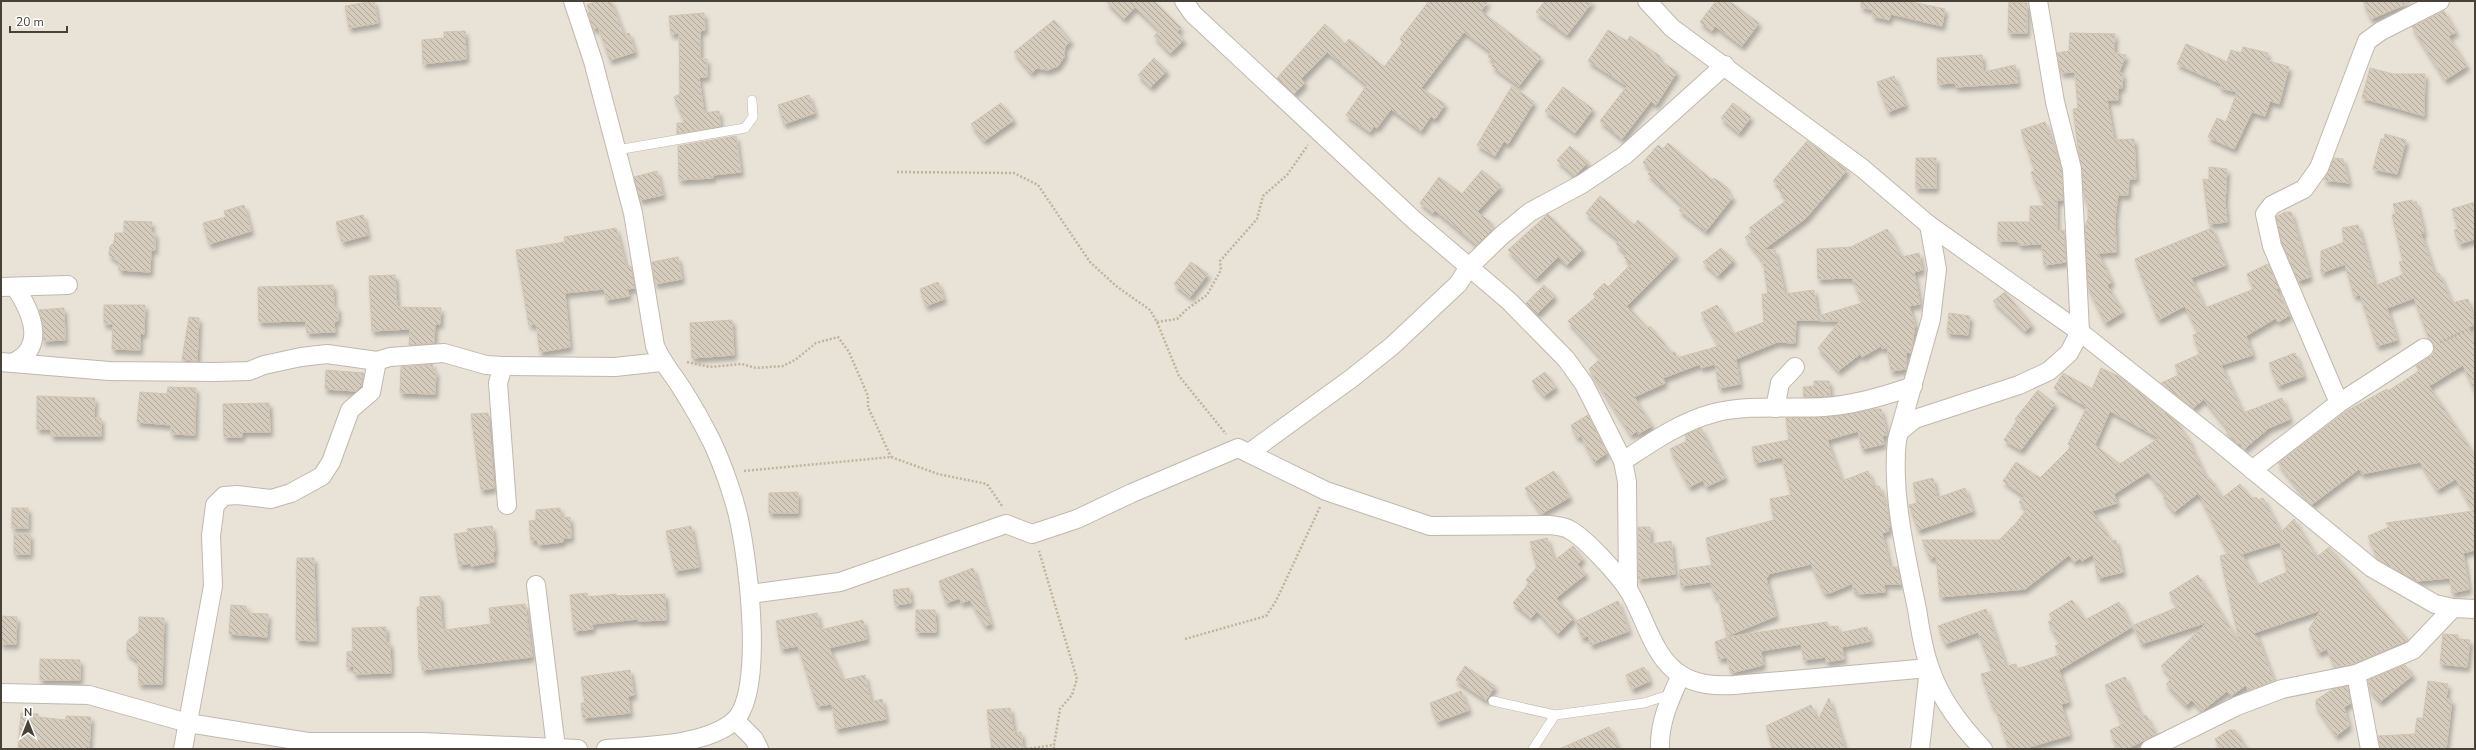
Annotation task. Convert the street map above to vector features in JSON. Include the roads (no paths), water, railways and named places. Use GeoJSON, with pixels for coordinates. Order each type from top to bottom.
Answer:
{"type":"FeatureCollection","features":[{"type":"Feature","properties":{"kind":"street"},"geometry":{"type":"LineString","coordinates":[[573,1],[593,61],[633,213],[649,317],[661,362],[690,402],[712,442],[740,524],[750,594],[753,656],[746,700],[735,720],[719,730],[693,739],[606,749]]}},
{"type":"Feature","properties":{"kind":"street"},"geometry":{"type":"LineString","coordinates":[[1184,1],[1193,14],[1414,220],[1509,301],[1566,359],[1584,384],[1623,461],[1627,482],[1628,590]]}},
{"type":"Feature","properties":{"kind":"street"},"geometry":{"type":"LineString","coordinates":[[1900,431],[1915,419],[2019,385],[2049,371],[2069,352],[2080,332],[2072,169],[2055,102],[2039,19],[2038,1]]}},
{"type":"Feature","properties":{"kind":"street"},"geometry":{"type":"LineString","coordinates":[[2039,19],[2044,1]]}},
{"type":"Feature","properties":{"kind":"street"},"geometry":{"type":"LineString","coordinates":[[2339,403],[2272,246],[2265,214],[2272,205],[2304,189],[2319,168],[2368,41],[2381,31],[2440,1]]}},
{"type":"Feature","properties":{"kind":"street"},"geometry":{"type":"LineString","coordinates":[[1647,2],[1672,28],[1725,65],[1862,168],[1929,225],[2080,332],[2372,568],[2422,598],[2453,608],[2475,609]]}},
{"type":"Feature","properties":{"kind":"street"},"geometry":{"type":"LineString","coordinates":[[750,594],[840,582],[1006,524],[1032,534],[1077,519],[1132,493],[1244,451],[1308,412],[1392,346],[1458,284],[1469,267],[1501,236],[1530,212],[1582,184],[1625,155],[1725,65]]}},
{"type":"Feature","properties":{"kind":"street"},"geometry":{"type":"LineString","coordinates":[[1929,225],[1937,269],[1931,320],[1900,431],[1895,460],[1897,487],[1910,576],[1930,668],[1948,706],[1983,749]]}},
{"type":"Feature","properties":{"kind":"street"},"geometry":{"type":"LineString","coordinates":[[8,287],[68,285]]}},
{"type":"Feature","properties":{"kind":"street"},"geometry":{"type":"LineString","coordinates":[[6,362],[24,358],[32,347],[34,336],[31,319],[25,301],[8,287]]}},
{"type":"Feature","properties":{"kind":"street"},"geometry":{"type":"LineString","coordinates":[[2252,470],[2339,403],[2424,348]]}},
{"type":"Feature","properties":{"kind":"street"},"geometry":{"type":"LineString","coordinates":[[6,362],[109,371],[215,372],[249,371],[264,365],[294,358],[327,354],[377,361],[390,357],[444,353],[486,365],[503,366],[615,368],[661,362]]}},
{"type":"Feature","properties":{"kind":"street"},"geometry":{"type":"LineString","coordinates":[[183,749],[213,586],[211,536],[215,505],[224,496],[237,495],[271,499],[291,493],[322,476],[331,462],[350,410],[371,392],[377,361]]}},
{"type":"Feature","properties":{"kind":"street"},"geometry":{"type":"LineString","coordinates":[[503,366],[498,383],[508,505]]}},
{"type":"Feature","properties":{"kind":"street"},"geometry":{"type":"LineString","coordinates":[[1775,408],[1780,383],[1795,367]]}},
{"type":"Feature","properties":{"kind":"street"},"geometry":{"type":"LineString","coordinates":[[1623,461],[1662,435],[1715,413],[1775,408],[1826,407],[1882,397],[1913,386]]}},
{"type":"Feature","properties":{"kind":"street"},"geometry":{"type":"LineString","coordinates":[[1244,451],[1326,491],[1430,526],[1549,526],[1569,529],[1582,538],[1628,590],[1651,637],[1668,664],[1680,675],[1697,682],[1716,686],[1930,668]]}},
{"type":"Feature","properties":{"kind":"street"},"geometry":{"type":"LineString","coordinates":[[536,585],[556,748]]}},
{"type":"Feature","properties":{"kind":"street"},"geometry":{"type":"LineString","coordinates":[[2150,749],[2237,706],[2282,689],[2356,674],[2413,650],[2453,608]]}},
{"type":"Feature","properties":{"kind":"street"},"geometry":{"type":"LineString","coordinates":[[1920,749],[1930,668]]}},
{"type":"Feature","properties":{"kind":"street"},"geometry":{"type":"LineString","coordinates":[[2356,674],[2370,749]]}},
{"type":"Feature","properties":{"kind":"street"},"geometry":{"type":"LineString","coordinates":[[1660,749],[1660,736],[1663,722],[1680,675]]}},
{"type":"Feature","properties":{"kind":"street"},"geometry":{"type":"LineString","coordinates":[[1,693],[89,695],[188,723],[308,742],[423,742],[578,749]]}},
{"type":"Feature","properties":{"kind":"street"},"geometry":{"type":"LineString","coordinates":[[735,720],[754,739],[759,749]]}},
{"type":"Feature","properties":{"kind":"lane"},"geometry":{"type":"LineString","coordinates":[[617,150],[745,128],[753,117],[752,100]]}},
{"type":"Feature","properties":{"kind":"lane"},"geometry":{"type":"LineString","coordinates":[[1493,701],[1554,715],[1644,703],[1672,694]]}},
{"type":"Feature","properties":{"kind":"lane"},"geometry":{"type":"LineString","coordinates":[[1533,749],[1554,715]]}}]}
